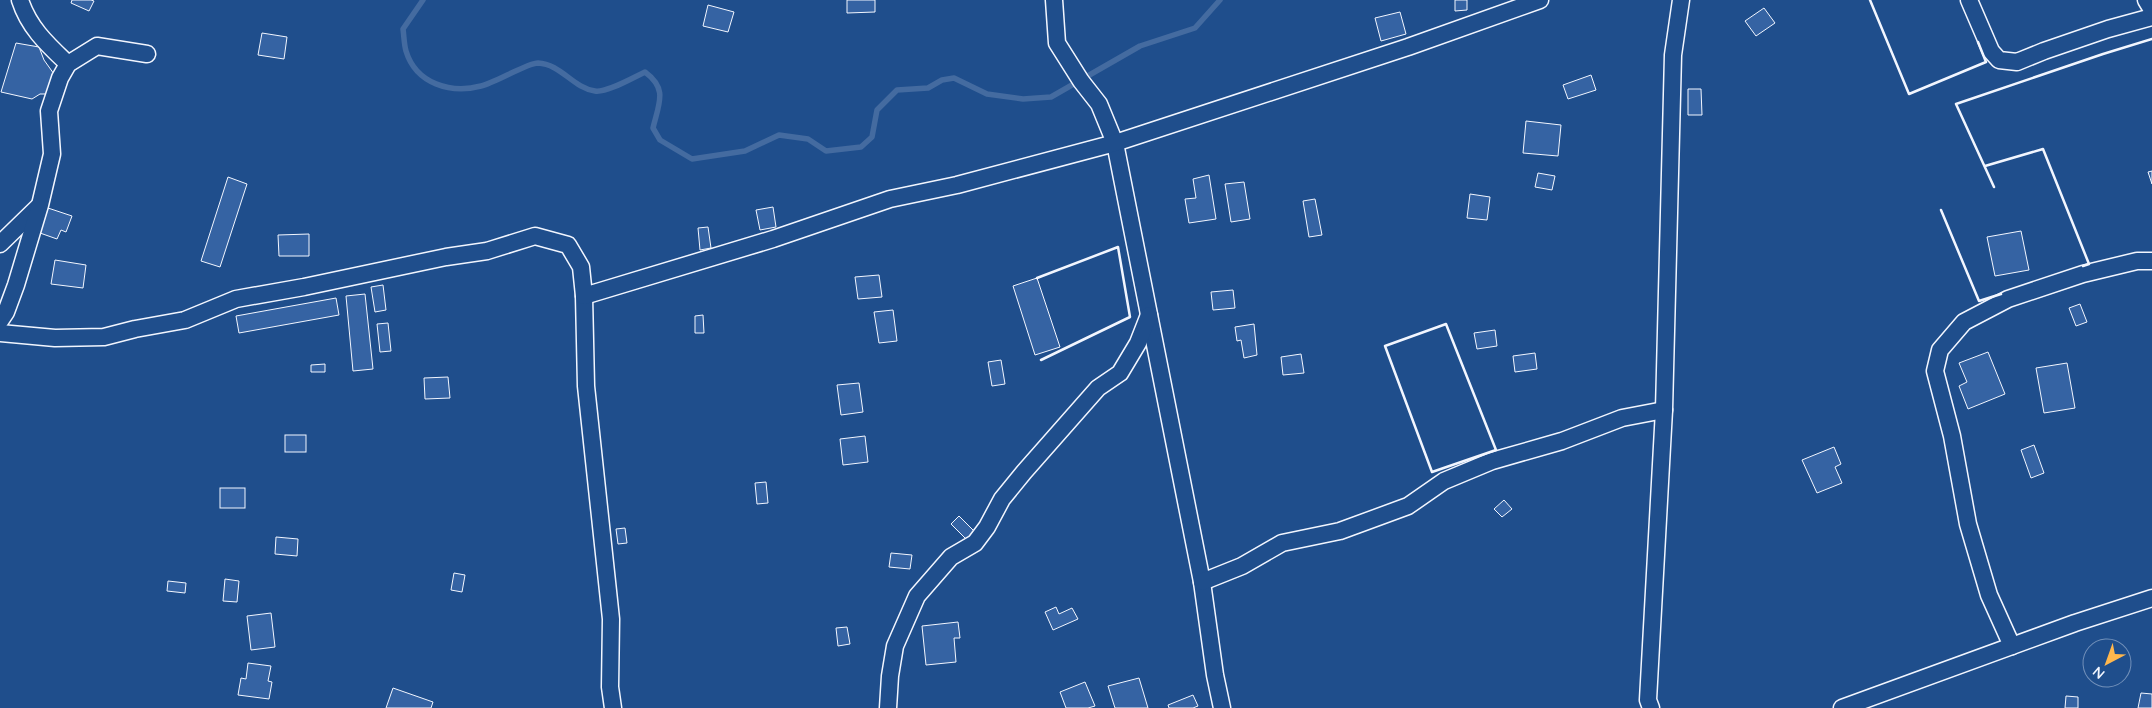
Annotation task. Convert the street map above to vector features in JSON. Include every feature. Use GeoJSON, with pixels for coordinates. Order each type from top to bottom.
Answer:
{"type":"FeatureCollection","features":[{"type":"Feature","properties":{"kind":"street"},"geometry":{"type":"LineString","coordinates":[[20,0],[25,15],[41,38],[68,64]]}},
{"type":"Feature","properties":{"kind":"street"},"geometry":{"type":"LineString","coordinates":[[1054,0],[1057,44],[1081,81],[1099,104],[1115,143],[1202,582],[1215,675],[1222,708]]}},
{"type":"Feature","properties":{"kind":"street"},"geometry":{"type":"LineString","coordinates":[[584,296],[746,247],[890,199],[957,185],[1115,143],[1408,47],[1540,0]]}},
{"type":"Feature","properties":{"kind":"street"},"geometry":{"type":"LineString","coordinates":[[1651,708],[1648,700],[1664,410],[1673,55],[1681,0]]}},
{"type":"Feature","properties":{"kind":"street"},"geometry":{"type":"LineString","coordinates":[[1969,0],[1991,51],[1999,60],[2017,62],[2080,38],[2152,17]]}},
{"type":"Feature","properties":{"kind":"street"},"geometry":{"type":"LineString","coordinates":[[2146,0],[2152,10]]}},
{"type":"Feature","properties":{"kind":"street"},"geometry":{"type":"LineString","coordinates":[[0,321],[10,303],[40,205],[52,154],[49,112],[60,78],[68,64],[97,46],[147,54]]}},
{"type":"Feature","properties":{"kind":"street"},"geometry":{"type":"LineString","coordinates":[[0,244],[40,205]]}},
{"type":"Feature","properties":{"kind":"street"},"geometry":{"type":"LineString","coordinates":[[0,332],[55,338],[104,337],[185,320],[236,299],[304,287],[446,257],[487,251],[535,236],[568,245],[581,268],[584,296],[586,386],[611,619],[610,687],[614,708]]}},
{"type":"Feature","properties":{"kind":"street"},"geometry":{"type":"LineString","coordinates":[[2012,646],[1989,595],[1968,524],[1952,436],[1935,371],[1940,350],[1964,322],[2008,298],[2083,274],[2138,261],[2152,261]]}},
{"type":"Feature","properties":{"kind":"street"},"geometry":{"type":"LineString","coordinates":[[888,708],[890,676],[896,646],[917,596],[951,557],[975,543],[987,527],[1002,499],[1024,472],[1098,388],[1120,373],[1138,343],[1149,315]]}},
{"type":"Feature","properties":{"kind":"street"},"geometry":{"type":"LineString","coordinates":[[1202,582],[1242,566],[1282,543],[1340,531],[1408,506],[1444,481],[1492,461],[1562,441],[1622,418],[1664,410]]}},
{"type":"Feature","properties":{"kind":"street"},"geometry":{"type":"LineString","coordinates":[[1842,708],[2012,646],[2152,598]]}},
{"type":"Feature","properties":{"kind":"building"},"geometry":{"type":"Polygon","coordinates":[[[72,0],[94,1],[89,11],[71,3],[72,0]]]}},
{"type":"Feature","properties":{"kind":"building"},"geometry":{"type":"Polygon","coordinates":[[[847,0],[875,0],[875,12],[847,13],[847,0]]]}},
{"type":"Feature","properties":{"kind":"building"},"geometry":{"type":"Polygon","coordinates":[[[1455,0],[1467,0],[1467,10],[1455,11],[1455,0]]]}},
{"type":"Feature","properties":{"kind":"building"},"geometry":{"type":"Polygon","coordinates":[[[708,5],[734,12],[728,32],[703,26],[708,5]]]}},
{"type":"Feature","properties":{"kind":"building"},"geometry":{"type":"Polygon","coordinates":[[[1764,8],[1775,23],[1756,36],[1745,21],[1764,8]]]}},
{"type":"Feature","properties":{"kind":"building"},"geometry":{"type":"Polygon","coordinates":[[[1400,12],[1406,34],[1381,41],[1375,18],[1400,12]]]}},
{"type":"Feature","properties":{"kind":"building"},"geometry":{"type":"Polygon","coordinates":[[[262,33],[287,37],[284,59],[258,55],[262,33]]]}},
{"type":"Feature","properties":{"kind":"building"},"geometry":{"type":"Polygon","coordinates":[[[16,43],[39,47],[44,60],[54,74],[50,94],[40,94],[32,99],[1,92],[16,43]]]}},
{"type":"Feature","properties":{"kind":"building"},"geometry":{"type":"Polygon","coordinates":[[[1591,75],[1596,90],[1568,99],[1563,85],[1591,75]]]}},
{"type":"Feature","properties":{"kind":"building"},"geometry":{"type":"Polygon","coordinates":[[[1688,89],[1701,89],[1702,115],[1688,115],[1688,89]]]}},
{"type":"Feature","properties":{"kind":"building"},"geometry":{"type":"Polygon","coordinates":[[[1526,121],[1561,125],[1558,156],[1523,153],[1526,121]]]}},
{"type":"Feature","properties":{"kind":"building"},"geometry":{"type":"Polygon","coordinates":[[[2152,171],[2152,184],[2148,172],[2152,171]]]}},
{"type":"Feature","properties":{"kind":"building"},"geometry":{"type":"Polygon","coordinates":[[[1538,173],[1555,176],[1552,190],[1535,187],[1538,173]]]}},
{"type":"Feature","properties":{"kind":"building"},"geometry":{"type":"Polygon","coordinates":[[[1209,175],[1216,219],[1189,223],[1185,199],[1196,198],[1193,179],[1209,175]]]}},
{"type":"Feature","properties":{"kind":"building"},"geometry":{"type":"Polygon","coordinates":[[[228,177],[247,184],[220,267],[201,261],[228,177]]]}},
{"type":"Feature","properties":{"kind":"building"},"geometry":{"type":"Polygon","coordinates":[[[1244,182],[1250,219],[1231,222],[1225,184],[1244,182]]]}},
{"type":"Feature","properties":{"kind":"building"},"geometry":{"type":"Polygon","coordinates":[[[1470,194],[1490,197],[1487,220],[1467,218],[1470,194]]]}},
{"type":"Feature","properties":{"kind":"building"},"geometry":{"type":"Polygon","coordinates":[[[1315,199],[1322,235],[1309,237],[1303,201],[1315,199]]]}},
{"type":"Feature","properties":{"kind":"building"},"geometry":{"type":"Polygon","coordinates":[[[773,207],[776,227],[760,230],[756,210],[773,207]]]}},
{"type":"Feature","properties":{"kind":"building"},"geometry":{"type":"Polygon","coordinates":[[[48,208],[72,216],[66,232],[61,230],[57,239],[40,233],[48,208]]]}},
{"type":"Feature","properties":{"kind":"building"},"geometry":{"type":"Polygon","coordinates":[[[708,227],[711,248],[700,250],[698,228],[708,227]]]}},
{"type":"Feature","properties":{"kind":"building"},"geometry":{"type":"Polygon","coordinates":[[[2021,231],[2029,270],[1995,276],[1987,237],[2021,231]]]}},
{"type":"Feature","properties":{"kind":"building"},"geometry":{"type":"Polygon","coordinates":[[[309,234],[309,256],[279,256],[278,235],[309,234]]]}},
{"type":"Feature","properties":{"kind":"building"},"geometry":{"type":"Polygon","coordinates":[[[55,260],[86,265],[83,288],[51,284],[55,260]]]}},
{"type":"Feature","properties":{"kind":"building"},"geometry":{"type":"Polygon","coordinates":[[[879,275],[882,297],[858,299],[855,277],[879,275]]]}},
{"type":"Feature","properties":{"kind":"building"},"geometry":{"type":"Polygon","coordinates":[[[1037,278],[1060,347],[1035,355],[1013,286],[1037,278]]]}},
{"type":"Feature","properties":{"kind":"building"},"geometry":{"type":"Polygon","coordinates":[[[383,285],[386,310],[375,312],[371,287],[383,285]]]}},
{"type":"Feature","properties":{"kind":"building"},"geometry":{"type":"Polygon","coordinates":[[[1233,290],[1235,308],[1213,310],[1211,292],[1233,290]]]}},
{"type":"Feature","properties":{"kind":"building"},"geometry":{"type":"Polygon","coordinates":[[[365,294],[373,369],[353,371],[346,296],[365,294]]]}},
{"type":"Feature","properties":{"kind":"building"},"geometry":{"type":"Polygon","coordinates":[[[336,298],[339,315],[239,333],[236,316],[336,298]]]}},
{"type":"Feature","properties":{"kind":"building"},"geometry":{"type":"Polygon","coordinates":[[[2080,304],[2087,322],[2076,326],[2069,308],[2080,304]]]}},
{"type":"Feature","properties":{"kind":"building"},"geometry":{"type":"Polygon","coordinates":[[[893,310],[897,341],[879,343],[874,312],[893,310]]]}},
{"type":"Feature","properties":{"kind":"building"},"geometry":{"type":"Polygon","coordinates":[[[703,315],[704,333],[695,333],[695,316],[703,315]]]}},
{"type":"Feature","properties":{"kind":"building"},"geometry":{"type":"Polygon","coordinates":[[[388,323],[391,351],[380,352],[377,324],[388,323]]]}},
{"type":"Feature","properties":{"kind":"building"},"geometry":{"type":"Polygon","coordinates":[[[1254,324],[1257,355],[1244,358],[1241,340],[1237,341],[1235,327],[1254,324]]]}},
{"type":"Feature","properties":{"kind":"building"},"geometry":{"type":"Polygon","coordinates":[[[1495,330],[1497,346],[1477,349],[1474,333],[1495,330]]]}},
{"type":"Feature","properties":{"kind":"building"},"geometry":{"type":"Polygon","coordinates":[[[1988,352],[2005,394],[1968,409],[1959,386],[1967,382],[1959,363],[1988,352]]]}},
{"type":"Feature","properties":{"kind":"building"},"geometry":{"type":"Polygon","coordinates":[[[1535,353],[1537,369],[1515,372],[1513,356],[1535,353]]]}},
{"type":"Feature","properties":{"kind":"building"},"geometry":{"type":"Polygon","coordinates":[[[1301,354],[1304,373],[1283,375],[1281,357],[1301,354]]]}},
{"type":"Feature","properties":{"kind":"building"},"geometry":{"type":"Polygon","coordinates":[[[1001,360],[1005,384],[992,386],[988,362],[1001,360]]]}},
{"type":"Feature","properties":{"kind":"building"},"geometry":{"type":"Polygon","coordinates":[[[2067,363],[2075,408],[2044,413],[2036,368],[2067,363]]]}},
{"type":"Feature","properties":{"kind":"building"},"geometry":{"type":"Polygon","coordinates":[[[325,364],[325,372],[311,372],[311,365],[325,364]]]}},
{"type":"Feature","properties":{"kind":"building"},"geometry":{"type":"Polygon","coordinates":[[[448,377],[450,398],[425,399],[424,378],[448,377]]]}},
{"type":"Feature","properties":{"kind":"building"},"geometry":{"type":"Polygon","coordinates":[[[859,383],[863,412],[841,415],[837,385],[859,383]]]}},
{"type":"Feature","properties":{"kind":"building"},"geometry":{"type":"Polygon","coordinates":[[[285,435],[306,435],[306,452],[285,452],[285,435]]]}},
{"type":"Feature","properties":{"kind":"building"},"geometry":{"type":"Polygon","coordinates":[[[865,436],[868,462],[843,465],[840,439],[865,436]]]}},
{"type":"Feature","properties":{"kind":"building"},"geometry":{"type":"Polygon","coordinates":[[[2034,445],[2044,473],[2031,478],[2021,450],[2034,445]]]}},
{"type":"Feature","properties":{"kind":"building"},"geometry":{"type":"Polygon","coordinates":[[[1834,447],[1841,464],[1835,467],[1842,483],[1817,493],[1802,460],[1834,447]]]}},
{"type":"Feature","properties":{"kind":"building"},"geometry":{"type":"Polygon","coordinates":[[[766,482],[768,503],[757,504],[755,483],[766,482]]]}},
{"type":"Feature","properties":{"kind":"building"},"geometry":{"type":"Polygon","coordinates":[[[220,488],[245,488],[245,508],[220,508],[220,488]]]}},
{"type":"Feature","properties":{"kind":"building"},"geometry":{"type":"Polygon","coordinates":[[[1504,500],[1512,509],[1502,517],[1494,509],[1504,500]]]}},
{"type":"Feature","properties":{"kind":"building"},"geometry":{"type":"Polygon","coordinates":[[[959,516],[975,532],[967,540],[951,524],[959,516]]]}},
{"type":"Feature","properties":{"kind":"building"},"geometry":{"type":"Polygon","coordinates":[[[625,528],[627,543],[618,544],[616,529],[625,528]]]}},
{"type":"Feature","properties":{"kind":"building"},"geometry":{"type":"Polygon","coordinates":[[[276,537],[298,539],[297,556],[275,554],[276,537]]]}},
{"type":"Feature","properties":{"kind":"building"},"geometry":{"type":"Polygon","coordinates":[[[891,553],[912,555],[910,569],[889,567],[891,553]]]}},
{"type":"Feature","properties":{"kind":"building"},"geometry":{"type":"Polygon","coordinates":[[[454,573],[465,575],[462,592],[451,590],[454,573]]]}},
{"type":"Feature","properties":{"kind":"building"},"geometry":{"type":"Polygon","coordinates":[[[225,579],[239,581],[237,602],[223,601],[225,579]]]}},
{"type":"Feature","properties":{"kind":"building"},"geometry":{"type":"Polygon","coordinates":[[[168,581],[186,583],[185,593],[167,591],[168,581]]]}},
{"type":"Feature","properties":{"kind":"building"},"geometry":{"type":"Polygon","coordinates":[[[1056,607],[1059,614],[1072,608],[1078,619],[1053,630],[1045,612],[1056,607]]]}},
{"type":"Feature","properties":{"kind":"building"},"geometry":{"type":"Polygon","coordinates":[[[271,613],[275,647],[251,650],[247,616],[271,613]]]}},
{"type":"Feature","properties":{"kind":"building"},"geometry":{"type":"Polygon","coordinates":[[[958,622],[960,638],[954,638],[956,662],[926,665],[922,626],[958,622]]]}},
{"type":"Feature","properties":{"kind":"building"},"geometry":{"type":"Polygon","coordinates":[[[847,627],[850,644],[838,646],[836,628],[847,627]]]}},
{"type":"Feature","properties":{"kind":"building"},"geometry":{"type":"Polygon","coordinates":[[[248,663],[271,666],[268,681],[272,682],[269,699],[238,695],[241,678],[246,679],[248,663]]]}},
{"type":"Feature","properties":{"kind":"building"},"geometry":{"type":"Polygon","coordinates":[[[1139,678],[1148,708],[1115,708],[1108,686],[1139,678]]]}},
{"type":"Feature","properties":{"kind":"building"},"geometry":{"type":"Polygon","coordinates":[[[1085,682],[1095,706],[1088,708],[1066,708],[1060,692],[1085,682]]]}},
{"type":"Feature","properties":{"kind":"building"},"geometry":{"type":"Polygon","coordinates":[[[393,688],[433,702],[431,708],[386,708],[393,688]]]}},
{"type":"Feature","properties":{"kind":"building"},"geometry":{"type":"Polygon","coordinates":[[[2141,693],[2152,694],[2152,708],[2138,708],[2141,693]]]}},
{"type":"Feature","properties":{"kind":"building"},"geometry":{"type":"Polygon","coordinates":[[[1193,695],[1198,706],[1193,708],[1169,708],[1168,705],[1193,695]]]}},
{"type":"Feature","properties":{"kind":"building"},"geometry":{"type":"Polygon","coordinates":[[[2066,696],[2078,697],[2078,708],[2065,708],[2066,696]]]}},
{"type":"Feature","properties":{"kind":"waterway"},"geometry":{"type":"LineString","coordinates":[[423,0],[403,29],[405,48],[411,62],[426,79],[447,87],[458,89],[470,88],[487,84],[526,66],[538,63],[554,67],[580,86],[600,91],[645,72],[657,84],[660,97],[653,128],[660,140],[692,159],[745,151],[779,135],[808,139],[826,151],[861,147],[872,137],[877,110],[897,90],[928,88],[942,80],[954,78],[987,94],[1023,99],[1051,97],[1140,46],[1195,28],[1220,0]]}},
{"type":"Feature","properties":{"kind":"wall"},"geometry":{"type":"LineString","coordinates":[[1870,0],[1909,94],[1986,62],[1978,42]]}},
{"type":"Feature","properties":{"kind":"wall"},"geometry":{"type":"LineString","coordinates":[[1994,187],[1956,104],[2152,39]]}},
{"type":"Feature","properties":{"kind":"wall"},"geometry":{"type":"LineString","coordinates":[[1985,166],[2043,149],[2089,264],[2083,266]]}},
{"type":"Feature","properties":{"kind":"wall"},"geometry":{"type":"LineString","coordinates":[[1941,210],[1979,301],[2001,294]]}},
{"type":"Feature","properties":{"kind":"wall"},"geometry":{"type":"LineString","coordinates":[[1037,278],[1118,247],[1130,317],[1041,360]]}},
{"type":"Feature","properties":{"kind":"wall"},"geometry":{"type":"LineString","coordinates":[[1446,324],[1496,450],[1432,472],[1385,346],[1446,324]]}}]}
